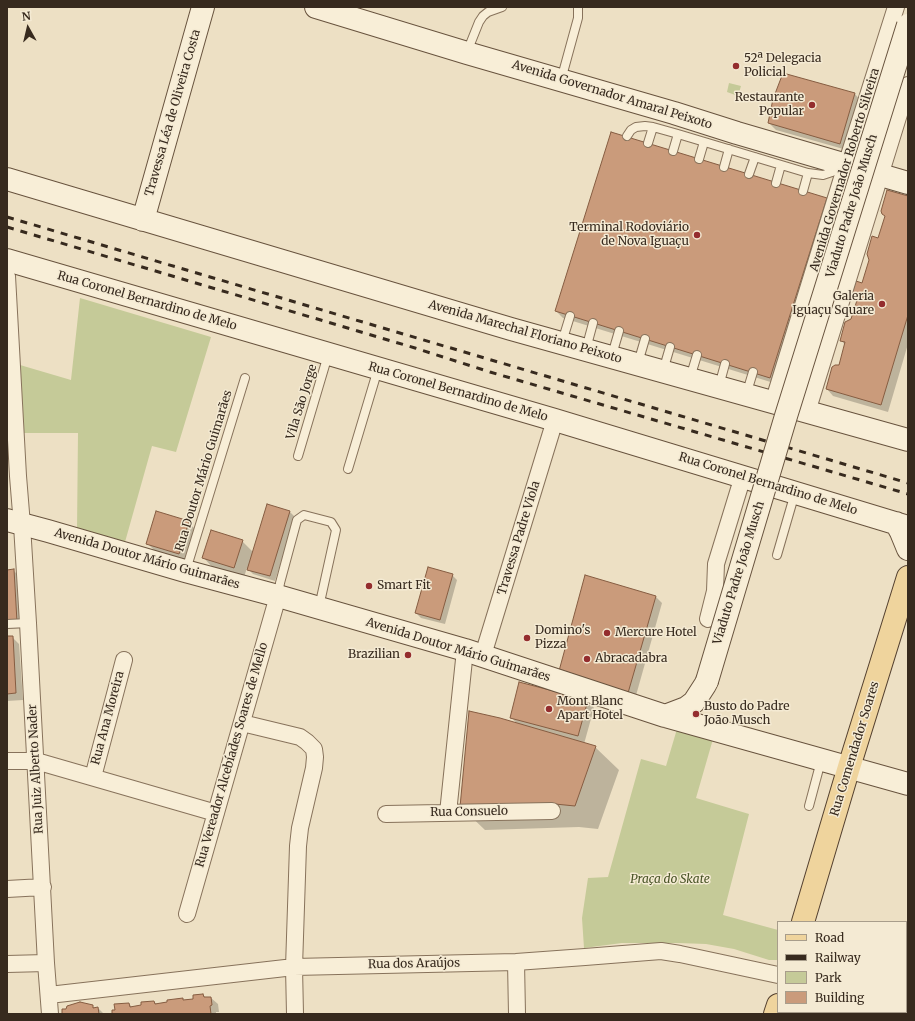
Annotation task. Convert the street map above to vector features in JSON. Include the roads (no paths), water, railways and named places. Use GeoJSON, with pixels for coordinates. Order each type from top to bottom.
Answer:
{"type":"FeatureCollection","features":[{"type":"Feature","properties":{"kind":"main road","name":"Travessa Léa de Oliveira Costa"},"geometry":{"type":"LineString","coordinates":[[143,220],[203,7]]}},
{"type":"Feature","properties":{"kind":"main road","name":"Avenida Governador Amaral Peixoto"},"geometry":{"type":"LineString","coordinates":[[316,7],[908,183]]}},
{"type":"Feature","properties":{"kind":"main road","name":"Viaduto Padre João Musch"},"geometry":{"type":"LineString","coordinates":[[665,716],[690,705],[697,698],[706,683],[786,416],[908,25]]}},
{"type":"Feature","properties":{"kind":"main road","name":"Avenida Marechal Floriano Peixoto"},"geometry":{"type":"LineString","coordinates":[[7,179],[586,350],[908,440]]}},
{"type":"Feature","properties":{"kind":"main road","name":"Rua Coronel Bernardino de Melo"},"geometry":{"type":"LineString","coordinates":[[7,260],[555,420],[902,525]]}},
{"type":"Feature","properties":{"kind":"main road","name":"Avenida Doutor Mário Guimarães"},"geometry":{"type":"LineString","coordinates":[[15,523],[48,531],[474,652],[665,716],[908,784]]}},
{"type":"Feature","properties":{"kind":"main road"},"geometry":{"type":"LineString","coordinates":[[902,525],[902,532],[908,549]]}},
{"type":"Feature","properties":{"kind":"main road","name":"Rua Comendador Soares"},"geometry":{"type":"LineString","coordinates":[[803,921],[908,576]]}},
{"type":"Feature","properties":{"kind":"main road","name":"Viaduto Padre João Musch"},"geometry":{"type":"LineString","coordinates":[[706,683],[709,715],[724,733]]}},
{"type":"Feature","properties":{"kind":"street","name":"Avenida Governador Roberto Silveira"},"geometry":{"type":"LineString","coordinates":[[773,403],[896,7]]}},
{"type":"Feature","properties":{"kind":"street"},"geometry":{"type":"LineString","coordinates":[[808,412],[908,85]]}},
{"type":"Feature","properties":{"kind":"street","name":"Rua Juiz Alberto Nader"},"geometry":{"type":"LineString","coordinates":[[7,276],[18,476],[15,523],[28,622],[50,1014]]}},
{"type":"Feature","properties":{"kind":"street","name":"Travessa Padre Viola"},"geometry":{"type":"LineString","coordinates":[[448,813],[474,652],[555,420]]}},
{"type":"Feature","properties":{"kind":"street"},"geometry":{"type":"LineString","coordinates":[[708,619],[715,591],[716,564],[743,476]]}},
{"type":"Feature","properties":{"kind":"street","name":"Rua Vereador Alcebíades Soares de Mello"},"geometry":{"type":"LineString","coordinates":[[187,914],[278,596]]}},
{"type":"Feature","properties":{"kind":"street","name":"Rua Ana Moreira"},"geometry":{"type":"LineString","coordinates":[[92,777],[124,660]]}},
{"type":"Feature","properties":{"kind":"street"},"geometry":{"type":"LineString","coordinates":[[242,723],[300,737],[314,749],[314,768],[300,828],[298,846],[294,967],[295,1014]]}},
{"type":"Feature","properties":{"kind":"street"},"geometry":{"type":"LineString","coordinates":[[7,761],[36,761],[216,813]]}},
{"type":"Feature","properties":{"kind":"street","name":"Rua Consuelo"},"geometry":{"type":"LineString","coordinates":[[386,814],[552,811]]}},
{"type":"Feature","properties":{"kind":"street"},"geometry":{"type":"LineString","coordinates":[[7,889],[43,887]]}},
{"type":"Feature","properties":{"kind":"street","name":"Rua dos Araújos"},"geometry":{"type":"LineString","coordinates":[[49,995],[294,967],[516,962],[630,952],[661,952],[694,956],[777,975]]}},
{"type":"Feature","properties":{"kind":"street"},"geometry":{"type":"LineString","coordinates":[[516,962],[517,1014]]}},
{"type":"Feature","properties":{"kind":"street"},"geometry":{"type":"LineString","coordinates":[[7,964],[46,963]]}},
{"type":"Feature","properties":{"kind":"lane"},"geometry":{"type":"LineString","coordinates":[[467,53],[479,22],[483,16],[488,12],[502,7]]}},
{"type":"Feature","properties":{"kind":"lane"},"geometry":{"type":"LineString","coordinates":[[561,80],[578,18],[578,7]]}},
{"type":"Feature","properties":{"kind":"lane"},"geometry":{"type":"LineString","coordinates":[[627,136],[631,130],[636,127],[653,127],[808,173],[829,174],[846,165]]}},
{"type":"Feature","properties":{"kind":"lane"},"geometry":{"type":"LineString","coordinates":[[648,143],[653,127]]}},
{"type":"Feature","properties":{"kind":"lane"},"geometry":{"type":"LineString","coordinates":[[673,150],[678,134]]}},
{"type":"Feature","properties":{"kind":"lane"},"geometry":{"type":"LineString","coordinates":[[699,159],[704,142]]}},
{"type":"Feature","properties":{"kind":"lane"},"geometry":{"type":"LineString","coordinates":[[724,166],[729,149]]}},
{"type":"Feature","properties":{"kind":"lane"},"geometry":{"type":"LineString","coordinates":[[749,174],[754,157]]}},
{"type":"Feature","properties":{"kind":"lane"},"geometry":{"type":"LineString","coordinates":[[776,183],[781,165]]}},
{"type":"Feature","properties":{"kind":"lane"},"geometry":{"type":"LineString","coordinates":[[803,191],[808,173]]}},
{"type":"Feature","properties":{"kind":"lane"},"geometry":{"type":"LineString","coordinates":[[562,343],[570,316]]}},
{"type":"Feature","properties":{"kind":"lane"},"geometry":{"type":"LineString","coordinates":[[586,350],[593,323]]}},
{"type":"Feature","properties":{"kind":"lane"},"geometry":{"type":"LineString","coordinates":[[611,357],[619,331]]}},
{"type":"Feature","properties":{"kind":"lane"},"geometry":{"type":"LineString","coordinates":[[637,364],[645,339]]}},
{"type":"Feature","properties":{"kind":"lane"},"geometry":{"type":"LineString","coordinates":[[663,372],[670,347]]}},
{"type":"Feature","properties":{"kind":"lane","name":"Vila São Jorge"},"geometry":{"type":"LineString","coordinates":[[298,456],[328,354]]}},
{"type":"Feature","properties":{"kind":"lane"},"geometry":{"type":"LineString","coordinates":[[690,379],[697,355]]}},
{"type":"Feature","properties":{"kind":"lane"},"geometry":{"type":"LineString","coordinates":[[718,387],[725,364]]}},
{"type":"Feature","properties":{"kind":"lane"},"geometry":{"type":"LineString","coordinates":[[348,469],[378,368]]}},
{"type":"Feature","properties":{"kind":"lane"},"geometry":{"type":"LineString","coordinates":[[746,395],[752,372]]}},
{"type":"Feature","properties":{"kind":"lane","name":"Rua Doutor Mário Guimarães"},"geometry":{"type":"LineString","coordinates":[[185,571],[245,378]]}},
{"type":"Feature","properties":{"kind":"lane"},"geometry":{"type":"LineString","coordinates":[[777,555],[795,492]]}},
{"type":"Feature","properties":{"kind":"lane"},"geometry":{"type":"LineString","coordinates":[[278,596],[280,583],[297,520],[304,515],[331,522],[336,530],[319,608]]}},
{"type":"Feature","properties":{"kind":"lane"},"geometry":{"type":"LineString","coordinates":[[7,624],[28,622]]}},
{"type":"Feature","properties":{"kind":"lane"},"geometry":{"type":"LineString","coordinates":[[809,806],[821,760]]}},
{"type":"Feature","properties":{"kind":"railway"},"geometry":{"type":"LineString","coordinates":[[7,217],[908,483]]}},
{"type":"Feature","properties":{"kind":"railway"},"geometry":{"type":"LineString","coordinates":[[7,227],[415,348],[490,372],[908,494]]}},
{"type":"Feature","properties":{"kind":"place","name":"52ª Delegacia Policial"},"geometry":{"type":"Point","coordinates":[736,66]}},
{"type":"Feature","properties":{"kind":"place","name":"Restaurante Popular"},"geometry":{"type":"Point","coordinates":[812,105]}},
{"type":"Feature","properties":{"kind":"place","name":"Terminal Rodoviário de Nova Iguaçu"},"geometry":{"type":"Point","coordinates":[697,235]}},
{"type":"Feature","properties":{"kind":"place","name":"Galeria Iguaçu Square"},"geometry":{"type":"Point","coordinates":[882,304]}},
{"type":"Feature","properties":{"kind":"place","name":"Smart Fit"},"geometry":{"type":"Point","coordinates":[369,586]}},
{"type":"Feature","properties":{"kind":"place","name":"Mercure Hotel"},"geometry":{"type":"Point","coordinates":[607,633]}},
{"type":"Feature","properties":{"kind":"place","name":"Domino's Pizza"},"geometry":{"type":"Point","coordinates":[527,638]}},
{"type":"Feature","properties":{"kind":"place","name":"Brazilian"},"geometry":{"type":"Point","coordinates":[408,655]}},
{"type":"Feature","properties":{"kind":"place","name":"Abracadabra"},"geometry":{"type":"Point","coordinates":[587,659]}},
{"type":"Feature","properties":{"kind":"place","name":"Mont Blanc Apart Hotel"},"geometry":{"type":"Point","coordinates":[549,709]}},
{"type":"Feature","properties":{"kind":"place","name":"Busto do Padre João Musch"},"geometry":{"type":"Point","coordinates":[696,714]}},
{"type":"Feature","properties":{"kind":"park label","name":"Praça do Skate"},"geometry":{"type":"Point","coordinates":[670,880]}}]}
